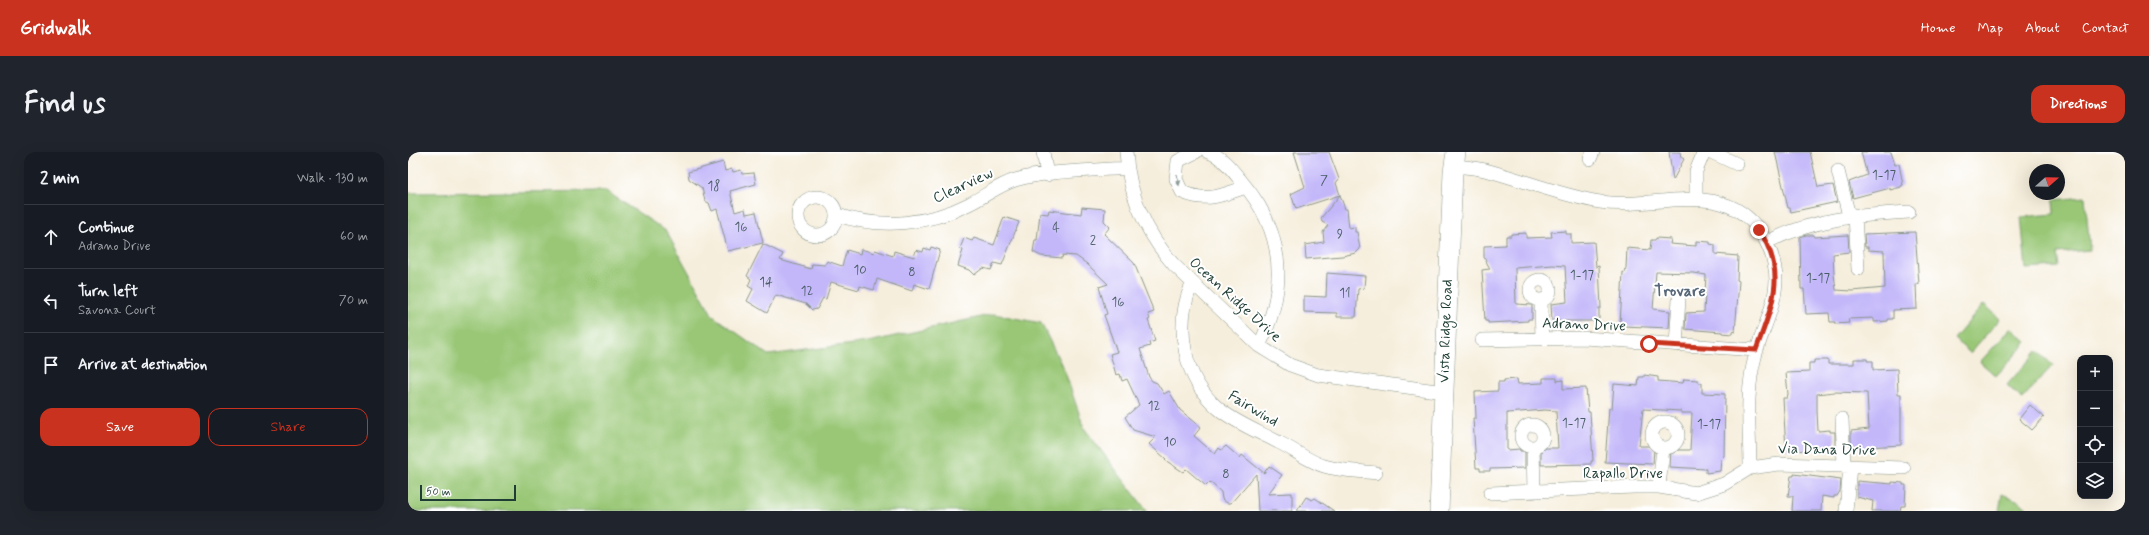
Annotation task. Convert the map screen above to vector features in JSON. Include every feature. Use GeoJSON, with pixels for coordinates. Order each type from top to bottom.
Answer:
{"type":"FeatureCollection","features":[{"type":"Feature","properties":{"kind":"street"},"geometry":{"type":"LineString","coordinates":[[1043,152],[1047,174]]}},
{"type":"Feature","properties":{"kind":"street","name":"Ocean Ridge Drive"},"geometry":{"type":"LineString","coordinates":[[1126,152],[1127,168],[1135,203],[1147,229],[1162,252],[1192,284],[1258,346],[1290,365],[1318,375],[1444,392]]}},
{"type":"Feature","properties":{"kind":"street"},"geometry":{"type":"LineString","coordinates":[[1196,152],[1178,162],[1176,179],[1182,192],[1196,198],[1210,198],[1246,187]]}},
{"type":"Feature","properties":{"kind":"street"},"geometry":{"type":"LineString","coordinates":[[1208,152],[1216,154],[1246,187],[1262,208],[1271,228],[1277,250],[1279,271],[1275,308],[1258,346]]}},
{"type":"Feature","properties":{"kind":"street"},"geometry":{"type":"LineString","coordinates":[[1696,198],[1696,171],[1704,152]]}},
{"type":"Feature","properties":{"kind":"street"},"geometry":{"type":"LineString","coordinates":[[1711,152],[1737,164]]}},
{"type":"Feature","properties":{"kind":"street"},"geometry":{"type":"LineString","coordinates":[[1455,159],[1584,199],[1602,202],[1630,203],[1696,198],[1713,200],[1740,212],[1759,230],[1767,242],[1775,269],[1776,282],[1774,298],[1756,350],[1749,393],[1750,468]]}},
{"type":"Feature","properties":{"kind":"street","name":"Vista Ridge Road"},"geometry":{"type":"LineString","coordinates":[[1439,511],[1455,159]]}},
{"type":"Feature","properties":{"kind":"street","name":"Clearview"},"geometry":{"type":"LineString","coordinates":[[837,215],[853,220],[880,223],[908,223],[926,220],[969,204],[1014,181],[1047,174],[1127,168]]}},
{"type":"Feature","properties":{"kind":"street"},"geometry":{"type":"LineString","coordinates":[[1838,171],[1852,216],[1858,269]]}},
{"type":"Feature","properties":{"kind":"street"},"geometry":{"type":"LineString","coordinates":[[1767,242],[1791,230],[1852,216],[1909,212]]}},
{"type":"Feature","properties":{"kind":"street","name":"Fairwind"},"geometry":{"type":"LineString","coordinates":[[1192,284],[1184,308],[1182,326],[1184,344],[1196,380],[1206,396],[1230,416],[1324,466],[1376,473]]}},
{"type":"Feature","properties":{"kind":"street"},"geometry":{"type":"LineString","coordinates":[[1676,345],[1679,299]]}},
{"type":"Feature","properties":{"kind":"street"},"geometry":{"type":"LineString","coordinates":[[1541,301],[1542,339]]}},
{"type":"Feature","properties":{"kind":"street","name":"Adrano Drive"},"geometry":{"type":"LineString","coordinates":[[1482,340],[1584,338],[1756,350]]}},
{"type":"Feature","properties":{"kind":"street"},"geometry":{"type":"LineString","coordinates":[[1842,419],[1847,466],[1846,511]]}},
{"type":"Feature","properties":{"kind":"street"},"geometry":{"type":"LineString","coordinates":[[1533,447],[1534,492]]}},
{"type":"Feature","properties":{"kind":"street"},"geometry":{"type":"LineString","coordinates":[[1660,487],[1663,448]]}},
{"type":"Feature","properties":{"kind":"street","name":"Via Dana Drive"},"geometry":{"type":"LineString","coordinates":[[1750,468],[1779,464],[1904,468]]}},
{"type":"Feature","properties":{"kind":"street","name":"Rapallo Drive"},"geometry":{"type":"LineString","coordinates":[[1490,493],[1660,487],[1696,493],[1724,484],[1750,468]]}},
{"type":"Feature","properties":{"kind":"green space"},"geometry":{"type":"Polygon","coordinates":[[[606,191],[666,231],[713,316],[768,355],[868,342],[994,314],[1041,323],[1065,372],[1084,428],[1147,511],[408,511],[408,193],[606,191]]]}},
{"type":"Feature","properties":{"kind":"green space"},"geometry":{"type":"Polygon","coordinates":[[[2085,197],[2090,250],[2057,253],[2059,267],[2026,269],[2021,217],[2054,214],[2053,200],[2085,197]]]}},
{"type":"Feature","properties":{"kind":"green space"},"geometry":{"type":"Polygon","coordinates":[[[1984,304],[2000,319],[1970,353],[1954,339],[1984,304]]]}},
{"type":"Feature","properties":{"kind":"green space"},"geometry":{"type":"Polygon","coordinates":[[[2011,328],[2027,342],[1996,376],[1980,362],[2011,328]]]}},
{"type":"Feature","properties":{"kind":"green space"},"geometry":{"type":"Polygon","coordinates":[[[2037,351],[2053,365],[2022,399],[2007,385],[2037,351]]]}},
{"type":"Feature","properties":{"kind":"green space"},"geometry":{"type":"Polygon","coordinates":[[[2002,494],[2019,501],[2030,511],[1999,511],[2002,494]]]}},
{"type":"Feature","properties":{"kind":"building"},"geometry":{"type":"Polygon","coordinates":[[[1294,152],[1329,152],[1339,179],[1336,183],[1340,195],[1296,209],[1291,194],[1305,187],[1294,152]]]}},
{"type":"Feature","properties":{"kind":"building"},"geometry":{"type":"Polygon","coordinates":[[[1669,152],[1680,152],[1681,157],[1684,159],[1673,180],[1669,152]]]}},
{"type":"Feature","properties":{"kind":"building"},"geometry":{"type":"Polygon","coordinates":[[[1775,152],[1810,152],[1818,187],[1833,185],[1837,202],[1791,212],[1790,208],[1788,208],[1775,152]]]}},
{"type":"Feature","properties":{"kind":"building"},"geometry":{"type":"Polygon","coordinates":[[[1861,152],[1891,152],[1895,165],[1899,164],[1903,185],[1890,190],[1890,188],[1853,198],[1849,182],[1867,175],[1861,152]]]}},
{"type":"Feature","properties":{"kind":"building"},"geometry":{"type":"Polygon","coordinates":[[[723,162],[725,171],[732,169],[733,172],[741,170],[742,174],[754,173],[756,184],[730,191],[735,212],[745,209],[746,214],[756,212],[763,243],[728,251],[717,209],[712,211],[709,203],[705,201],[702,188],[689,179],[688,172],[723,162]]]}},
{"type":"Feature","properties":{"kind":"building"},"geometry":{"type":"Polygon","coordinates":[[[1340,195],[1345,209],[1347,209],[1349,228],[1355,227],[1355,232],[1357,232],[1360,249],[1356,253],[1342,256],[1306,259],[1305,245],[1324,242],[1323,232],[1328,225],[1322,222],[1321,218],[1340,195]]]}},
{"type":"Feature","properties":{"kind":"building"},"geometry":{"type":"Polygon","coordinates":[[[1082,207],[1105,209],[1104,221],[1110,227],[1104,234],[1134,263],[1154,312],[1148,314],[1150,319],[1148,320],[1155,341],[1149,343],[1150,346],[1140,349],[1149,377],[1152,381],[1157,383],[1164,394],[1169,391],[1180,410],[1201,427],[1194,436],[1215,454],[1219,448],[1221,450],[1226,446],[1240,458],[1242,455],[1264,473],[1269,466],[1282,475],[1268,494],[1292,493],[1292,511],[1258,511],[1256,474],[1231,503],[1227,503],[1222,499],[1221,492],[1210,482],[1206,486],[1186,469],[1183,472],[1165,460],[1166,459],[1149,444],[1156,437],[1133,430],[1125,417],[1139,405],[1127,379],[1122,381],[1120,374],[1116,375],[1110,354],[1117,352],[1104,315],[1107,314],[1099,287],[1108,284],[1087,264],[1076,256],[1063,255],[1062,258],[1041,256],[1033,252],[1035,240],[1037,240],[1040,213],[1048,214],[1049,210],[1081,214],[1082,207]]]}},
{"type":"Feature","properties":{"kind":"building"},"geometry":{"type":"Polygon","coordinates":[[[1004,217],[1019,222],[1002,265],[994,263],[991,270],[983,268],[974,275],[969,270],[958,266],[963,250],[960,249],[964,238],[972,241],[974,238],[994,245],[1004,217]]]}},
{"type":"Feature","properties":{"kind":"building"},"geometry":{"type":"Polygon","coordinates":[[[1566,231],[1566,234],[1571,234],[1571,243],[1594,242],[1596,267],[1599,266],[1601,308],[1599,308],[1599,319],[1596,319],[1596,321],[1552,321],[1551,304],[1567,302],[1565,266],[1553,265],[1515,268],[1516,304],[1532,305],[1532,319],[1528,319],[1528,321],[1488,323],[1488,321],[1485,321],[1482,270],[1490,269],[1484,257],[1484,246],[1506,245],[1506,236],[1511,236],[1511,234],[1526,233],[1526,238],[1552,237],[1551,232],[1566,231]]]}},
{"type":"Feature","properties":{"kind":"building"},"geometry":{"type":"Polygon","coordinates":[[[1915,232],[1919,284],[1916,284],[1917,309],[1893,310],[1893,319],[1888,319],[1888,321],[1874,322],[1874,318],[1848,319],[1849,323],[1835,324],[1835,322],[1830,322],[1829,313],[1806,314],[1804,289],[1801,289],[1800,237],[1806,235],[1814,235],[1814,237],[1848,235],[1849,252],[1833,254],[1834,274],[1836,290],[1852,291],[1885,288],[1884,251],[1868,250],[1868,247],[1865,247],[1864,234],[1915,232]]]}},
{"type":"Feature","properties":{"kind":"building"},"geometry":{"type":"Polygon","coordinates":[[[1656,238],[1671,239],[1670,244],[1696,246],[1696,241],[1710,242],[1710,244],[1715,245],[1715,254],[1738,256],[1737,280],[1739,281],[1735,332],[1732,331],[1732,334],[1685,329],[1686,313],[1704,312],[1706,275],[1694,273],[1656,272],[1653,309],[1670,311],[1669,328],[1623,326],[1624,324],[1620,324],[1623,272],[1625,273],[1626,268],[1627,248],[1650,250],[1651,240],[1656,240],[1656,238]]]}},
{"type":"Feature","properties":{"kind":"building"},"geometry":{"type":"Polygon","coordinates":[[[763,244],[783,254],[780,260],[811,269],[812,264],[825,265],[827,261],[842,266],[847,250],[860,254],[861,249],[874,253],[875,250],[893,256],[894,251],[914,257],[916,250],[923,252],[924,248],[930,250],[931,247],[940,250],[929,289],[914,284],[912,291],[877,279],[874,290],[860,286],[859,290],[831,282],[826,299],[823,298],[817,309],[812,310],[806,304],[776,295],[767,313],[747,301],[753,289],[748,286],[751,279],[747,276],[763,244]]]}},
{"type":"Feature","properties":{"kind":"building"},"geometry":{"type":"Polygon","coordinates":[[[1327,273],[1365,276],[1364,288],[1358,289],[1356,317],[1337,317],[1337,313],[1304,312],[1304,296],[1326,297],[1327,273]]]}},
{"type":"Feature","properties":{"kind":"building"},"geometry":{"type":"Polygon","coordinates":[[[1854,359],[1867,359],[1867,361],[1873,361],[1873,370],[1897,369],[1898,394],[1901,394],[1901,445],[1851,448],[1851,431],[1869,429],[1867,393],[1834,392],[1817,394],[1817,411],[1818,431],[1830,430],[1830,432],[1835,432],[1835,449],[1786,450],[1783,398],[1787,398],[1788,394],[1786,373],[1809,372],[1809,363],[1814,363],[1814,360],[1828,360],[1828,364],[1854,364],[1854,359]]]}},
{"type":"Feature","properties":{"kind":"building"},"geometry":{"type":"Polygon","coordinates":[[[1644,375],[1658,377],[1658,381],[1683,383],[1684,379],[1698,380],[1698,383],[1702,383],[1702,393],[1725,394],[1724,456],[1721,459],[1720,471],[1706,473],[1706,469],[1670,467],[1671,450],[1690,450],[1692,413],[1681,413],[1681,411],[1643,409],[1639,446],[1651,446],[1651,448],[1654,448],[1653,464],[1605,462],[1609,408],[1612,409],[1614,384],[1638,386],[1639,377],[1644,377],[1644,375]]]}},
{"type":"Feature","properties":{"kind":"building"},"geometry":{"type":"Polygon","coordinates":[[[1543,378],[1557,378],[1557,381],[1563,380],[1563,389],[1586,388],[1588,412],[1590,412],[1593,461],[1591,461],[1591,464],[1541,465],[1541,451],[1546,448],[1558,448],[1556,411],[1545,410],[1507,413],[1507,450],[1520,449],[1520,451],[1525,451],[1525,468],[1490,469],[1490,471],[1480,471],[1480,468],[1476,468],[1473,418],[1476,418],[1475,392],[1498,391],[1498,382],[1504,382],[1504,380],[1517,379],[1518,384],[1543,383],[1543,378]]]}},
{"type":"Feature","properties":{"kind":"building"},"geometry":{"type":"Polygon","coordinates":[[[2030,405],[2044,417],[2032,430],[2019,419],[2030,405]]]}},
{"type":"Feature","properties":{"kind":"building"},"geometry":{"type":"Polygon","coordinates":[[[1794,474],[1841,480],[1840,491],[1837,496],[1834,496],[1834,498],[1822,496],[1821,511],[1792,511],[1793,496],[1788,496],[1791,476],[1794,476],[1794,474]]]}},
{"type":"Feature","properties":{"kind":"building"},"geometry":{"type":"Polygon","coordinates":[[[1857,481],[1892,484],[1892,482],[1903,483],[1903,485],[1906,485],[1905,506],[1901,506],[1900,511],[1872,511],[1873,501],[1857,497],[1857,481]]]}},
{"type":"Feature","properties":{"kind":"building"},"geometry":{"type":"Polygon","coordinates":[[[1306,497],[1312,500],[1315,498],[1334,511],[1297,511],[1306,497]]]}},
{"type":"Feature","properties":{"kind":"district","name":"Trovare"},"geometry":{"type":"Point","coordinates":[1680,291]}},
{"type":"Feature","properties":{"kind":"route"},"geometry":{"type":"LineString","coordinates":[[1649,344],[1756,350],[1774,298],[1776,282],[1771,252],[1767,242],[1759,230]]}}]}
